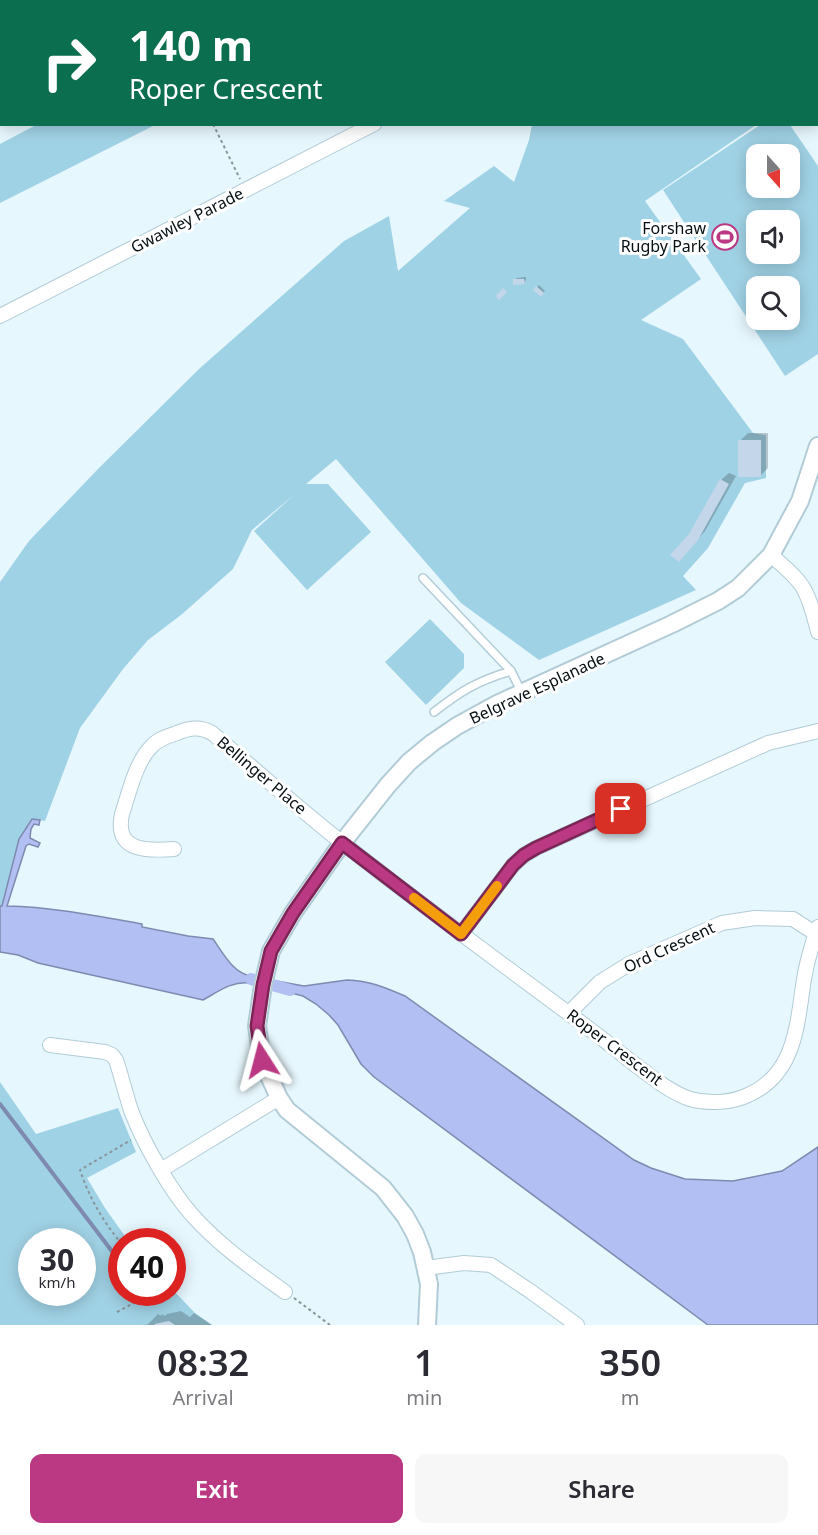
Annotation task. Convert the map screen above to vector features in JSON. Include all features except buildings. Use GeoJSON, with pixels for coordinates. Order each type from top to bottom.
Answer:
{"type":"FeatureCollection","features":[{"type":"Feature","properties":{"kind":"street","name":"Gwawley Parade"},"geometry":{"type":"LineString","coordinates":[[0,316],[370,126]]}},
{"type":"Feature","properties":{"kind":"street","name":"Belgrave Esplanade"},"geometry":{"type":"LineString","coordinates":[[427,1325],[429,1284],[426,1268],[415,1234],[405,1216],[383,1188],[287,1110],[262,1060],[257,1026],[263,982],[271,951],[293,913],[342,843],[388,785],[409,762],[424,750],[457,726],[497,704],[718,601],[738,588],[771,555],[800,501],[818,446]]}},
{"type":"Feature","properties":{"kind":"street"},"geometry":{"type":"LineString","coordinates":[[771,555],[802,586],[812,608],[818,632]]}},
{"type":"Feature","properties":{"kind":"street","name":"Bellinger Place"},"geometry":{"type":"LineString","coordinates":[[174,849],[153,851],[140,849],[128,841],[120,822],[134,779],[147,751],[161,739],[199,728],[212,733],[342,843]]}},
{"type":"Feature","properties":{"kind":"street"},"geometry":{"type":"LineString","coordinates":[[461,934],[513,865],[536,848],[768,743],[818,731]]}},
{"type":"Feature","properties":{"kind":"street","name":"Roper Crescent"},"geometry":{"type":"LineString","coordinates":[[342,843],[648,1074],[690,1099],[729,1101],[748,1096],[776,1076],[788,1057],[794,1040],[808,957],[817,930]]}},
{"type":"Feature","properties":{"kind":"street","name":"Ord Crescent"},"geometry":{"type":"LineString","coordinates":[[569,1014],[600,982],[629,964],[722,923],[754,918],[793,919],[817,930]]}},
{"type":"Feature","properties":{"kind":"street"},"geometry":{"type":"LineString","coordinates":[[50,1045],[105,1052],[112,1055],[116,1060],[132,1114],[178,1197],[193,1216],[237,1257],[285,1292]]}},
{"type":"Feature","properties":{"kind":"street"},"geometry":{"type":"LineString","coordinates":[[161,1170],[279,1098]]}},
{"type":"Feature","properties":{"kind":"street"},"geometry":{"type":"LineString","coordinates":[[426,1268],[464,1263],[490,1265],[577,1325]]}},
{"type":"Feature","properties":{"kind":"lane"},"geometry":{"type":"LineString","coordinates":[[423,578],[511,671],[522,693]]}},
{"type":"Feature","properties":{"kind":"lane"},"geometry":{"type":"LineString","coordinates":[[434,712],[460,692],[485,679],[511,671]]}},
{"type":"Feature","properties":{"kind":"path"},"geometry":{"type":"LineString","coordinates":[[214,126],[246,190]]}},
{"type":"Feature","properties":{"kind":"path"},"geometry":{"type":"LineString","coordinates":[[109,1228],[80,1170],[142,1134]]}},
{"type":"Feature","properties":{"kind":"path"},"geometry":{"type":"LineString","coordinates":[[285,1292],[330,1325]]}},
{"type":"Feature","properties":{"kind":"path"},"geometry":{"type":"LineString","coordinates":[[117,1312],[128,1306]]}},
{"type":"Feature","properties":{"kind":"shaded area"},"geometry":{"type":"Polygon","coordinates":[[[34,126],[153,126],[0,203],[0,144],[34,126]]]}},
{"type":"Feature","properties":{"kind":"shaded area"},"geometry":{"type":"Polygon","coordinates":[[[532,126],[755,126],[645,201],[701,279],[641,320],[683,339],[753,433],[766,435],[766,478],[745,483],[708,548],[683,576],[696,590],[539,660],[461,603],[336,459],[306,484],[328,484],[371,532],[307,590],[254,531],[295,494],[252,530],[233,569],[181,615],[148,640],[123,669],[80,728],[45,821],[32,819],[2,906],[0,906],[0,582],[29,541],[98,469],[199,369],[344,241],[389,216],[398,271],[470,208],[444,201],[494,166],[514,182],[532,126]]]}},
{"type":"Feature","properties":{"kind":"shaded area","name":"Forshaw Rugby Park"},"geometry":{"type":"Polygon","coordinates":[[[759,126],[791,126],[818,166],[818,354],[785,376],[755,330],[800,330],[800,276],[746,276],[746,317],[663,190],[759,126]]]}},
{"type":"Feature","properties":{"kind":"shaded area"},"geometry":{"type":"Polygon","coordinates":[[[430,619],[464,654],[464,668],[426,705],[385,662],[430,619]]]}},
{"type":"Feature","properties":{"kind":"shaded area"},"geometry":{"type":"Polygon","coordinates":[[[32,819],[40,820],[39,825],[34,824],[31,829],[30,838],[40,843],[38,847],[29,844],[26,846],[7,906],[91,915],[142,924],[142,927],[213,939],[234,967],[251,976],[250,983],[231,985],[203,1000],[38,963],[18,955],[0,952],[0,906],[2,906],[19,839],[32,819]]]}},
{"type":"Feature","properties":{"kind":"shaded area"},"geometry":{"type":"Polygon","coordinates":[[[347,980],[377,985],[405,996],[634,1160],[651,1168],[685,1179],[733,1181],[782,1171],[818,1147],[818,1325],[708,1325],[374,1077],[361,1064],[338,1025],[316,1004],[303,996],[275,989],[277,981],[304,986],[347,980]]]}},
{"type":"Feature","properties":{"kind":"shaded area"},"geometry":{"type":"Polygon","coordinates":[[[0,1082],[36,1134],[118,1108],[136,1152],[87,1178],[119,1228],[108,1228],[108,1306],[186,1306],[186,1304],[212,1325],[0,1325],[0,1082]]]}},
{"type":"Feature","properties":{"kind":"waterway"},"geometry":{"type":"LineString","coordinates":[[251,979],[290,990]]}},
{"type":"Feature","properties":{"kind":"waterway"},"geometry":{"type":"LineString","coordinates":[[0,1104],[108,1246]]}},
{"type":"Feature","properties":{"kind":"slow traffic"},"geometry":{"type":"LineString","coordinates":[[414,898],[461,934],[497,886]]}},
{"type":"Feature","properties":{"kind":"place","name":"Forshaw Rugby Park"},"geometry":{"type":"Point","coordinates":[725,237]}},
{"type":"Feature","properties":{"kind":"route"},"geometry":{"type":"LineString","coordinates":[[262,1060],[257,1026],[271,951],[293,913],[342,843],[461,934],[513,865],[524,855],[621,809]]}}]}
